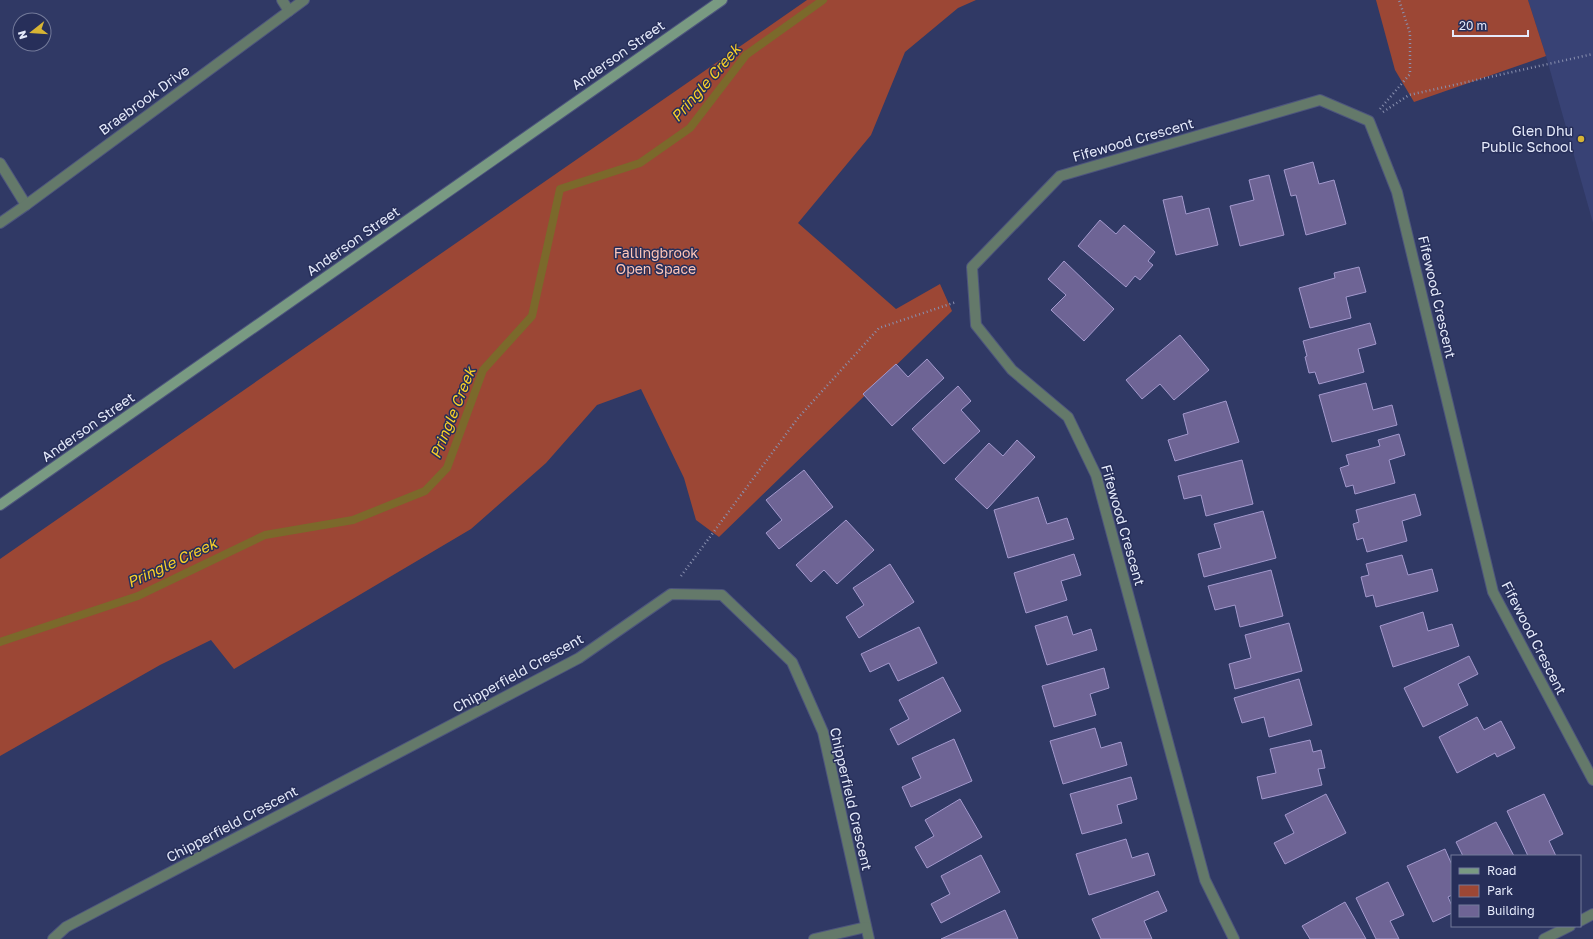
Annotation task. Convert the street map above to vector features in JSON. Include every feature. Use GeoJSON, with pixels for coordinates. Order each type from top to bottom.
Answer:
{"type":"FeatureCollection","features":[{"type":"Feature","properties":{"kind":"street"},"geometry":{"type":"LineString","coordinates":[[282,0],[289,11]]}},
{"type":"Feature","properties":{"kind":"street","name":"Braebrook Drive"},"geometry":{"type":"LineString","coordinates":[[0,223],[304,0]]}},
{"type":"Feature","properties":{"kind":"street","name":"Anderson Street"},"geometry":{"type":"LineString","coordinates":[[0,505],[722,0]]}},
{"type":"Feature","properties":{"kind":"street","name":"Fifewood Crescent"},"geometry":{"type":"LineString","coordinates":[[1234,939],[1205,880],[1096,475],[1068,416],[1012,370],[976,325],[972,267],[1060,176],[1320,100],[1369,121],[1397,192],[1493,592],[1593,780]]}},
{"type":"Feature","properties":{"kind":"street"},"geometry":{"type":"LineString","coordinates":[[0,163],[26,205]]}},
{"type":"Feature","properties":{"kind":"street","name":"Chipperfield Crescent"},"geometry":{"type":"LineString","coordinates":[[53,939],[66,927],[579,658],[671,594],[722,595],[792,662],[822,732],[869,939]]}},
{"type":"Feature","properties":{"kind":"street"},"geometry":{"type":"LineString","coordinates":[[1581,920],[1593,914]]}},
{"type":"Feature","properties":{"kind":"street"},"geometry":{"type":"LineString","coordinates":[[1544,939],[1568,927]]}},
{"type":"Feature","properties":{"kind":"street"},"geometry":{"type":"LineString","coordinates":[[814,939],[866,928]]}},
{"type":"Feature","properties":{"kind":"path"},"geometry":{"type":"LineString","coordinates":[[1369,121],[1410,74],[1410,33],[1399,0]]}},
{"type":"Feature","properties":{"kind":"path"},"geometry":{"type":"LineString","coordinates":[[1369,121],[1410,95],[1593,54]]}},
{"type":"Feature","properties":{"kind":"path"},"geometry":{"type":"LineString","coordinates":[[664,598],[798,418],[879,328],[973,296]]}},
{"type":"Feature","properties":{"kind":"shaded area","name":"Glen Dhu Public School"},"geometry":{"type":"Polygon","coordinates":[[[1528,0],[1593,0],[1593,223],[1546,56],[1528,0]]]}},
{"type":"Feature","properties":{"kind":"green space","name":"Fallingbrook Open Space"},"geometry":{"type":"Polygon","coordinates":[[[807,0],[976,0],[958,8],[905,52],[871,135],[798,223],[896,309],[940,284],[952,311],[719,537],[696,520],[684,478],[641,389],[597,405],[546,463],[471,529],[234,669],[211,640],[160,665],[0,756],[0,559],[807,0]]]}},
{"type":"Feature","properties":{"kind":"green space"},"geometry":{"type":"Polygon","coordinates":[[[1376,0],[1528,0],[1546,56],[1414,102],[1395,70],[1376,0]]]}},
{"type":"Feature","properties":{"kind":"building"},"geometry":{"type":"Polygon","coordinates":[[[1313,162],[1319,184],[1334,180],[1346,224],[1306,235],[1296,195],[1291,196],[1284,170],[1313,162]]]}},
{"type":"Feature","properties":{"kind":"building"},"geometry":{"type":"Polygon","coordinates":[[[1269,175],[1284,235],[1240,246],[1230,206],[1254,200],[1249,180],[1269,175]]]}},
{"type":"Feature","properties":{"kind":"building"},"geometry":{"type":"Polygon","coordinates":[[[1182,196],[1186,214],[1209,208],[1218,245],[1176,255],[1163,200],[1182,196]]]}},
{"type":"Feature","properties":{"kind":"building"},"geometry":{"type":"Polygon","coordinates":[[[1100,220],[1116,234],[1124,225],[1155,252],[1148,261],[1153,265],[1140,280],[1135,276],[1126,287],[1078,246],[1100,220]]]}},
{"type":"Feature","properties":{"kind":"building"},"geometry":{"type":"Polygon","coordinates":[[[1064,261],[1114,309],[1084,341],[1051,310],[1066,295],[1048,279],[1064,261]]]}},
{"type":"Feature","properties":{"kind":"building"},"geometry":{"type":"Polygon","coordinates":[[[1359,267],[1366,292],[1346,297],[1351,318],[1310,328],[1299,288],[1335,278],[1334,273],[1359,267]]]}},
{"type":"Feature","properties":{"kind":"building"},"geometry":{"type":"Polygon","coordinates":[[[1370,323],[1376,344],[1358,349],[1364,372],[1319,384],[1315,372],[1309,373],[1303,341],[1370,323]]]}},
{"type":"Feature","properties":{"kind":"building"},"geometry":{"type":"Polygon","coordinates":[[[1180,335],[1209,370],[1174,400],[1160,384],[1142,399],[1126,380],[1180,335]]]}},
{"type":"Feature","properties":{"kind":"building"},"geometry":{"type":"Polygon","coordinates":[[[927,359],[944,378],[892,426],[863,394],[896,364],[908,377],[927,359]]]}},
{"type":"Feature","properties":{"kind":"building"},"geometry":{"type":"Polygon","coordinates":[[[1366,383],[1373,410],[1392,405],[1397,425],[1332,442],[1319,395],[1366,383]]]}},
{"type":"Feature","properties":{"kind":"building"},"geometry":{"type":"Polygon","coordinates":[[[958,386],[971,401],[961,410],[980,431],[944,464],[912,429],[958,386]]]}},
{"type":"Feature","properties":{"kind":"building"},"geometry":{"type":"Polygon","coordinates":[[[1226,401],[1239,442],[1175,461],[1168,440],[1188,434],[1183,414],[1226,401]]]}},
{"type":"Feature","properties":{"kind":"building"},"geometry":{"type":"Polygon","coordinates":[[[1399,434],[1405,455],[1389,460],[1395,483],[1355,494],[1353,485],[1346,487],[1340,468],[1349,465],[1346,455],[1380,446],[1378,440],[1399,434]]]}},
{"type":"Feature","properties":{"kind":"building"},"geometry":{"type":"Polygon","coordinates":[[[1017,440],[1035,457],[987,509],[955,479],[989,443],[1003,456],[1017,440]]]}},
{"type":"Feature","properties":{"kind":"building"},"geometry":{"type":"Polygon","coordinates":[[[1242,460],[1253,504],[1206,516],[1201,495],[1184,499],[1178,476],[1242,460]]]}},
{"type":"Feature","properties":{"kind":"building"},"geometry":{"type":"Polygon","coordinates":[[[804,470],[833,507],[779,549],[766,533],[782,520],[766,500],[804,470]]]}},
{"type":"Feature","properties":{"kind":"building"},"geometry":{"type":"Polygon","coordinates":[[[1415,494],[1421,515],[1402,521],[1407,541],[1367,552],[1363,538],[1357,540],[1353,524],[1359,522],[1356,510],[1415,494]]]}},
{"type":"Feature","properties":{"kind":"building"},"geometry":{"type":"Polygon","coordinates":[[[1038,497],[1047,524],[1067,518],[1074,539],[1008,558],[994,510],[1038,497]]]}},
{"type":"Feature","properties":{"kind":"building"},"geometry":{"type":"Polygon","coordinates":[[[1263,511],[1276,558],[1204,577],[1198,554],[1221,548],[1214,524],[1263,511]]]}},
{"type":"Feature","properties":{"kind":"building"},"geometry":{"type":"Polygon","coordinates":[[[846,520],[874,550],[837,584],[824,570],[811,582],[796,565],[846,520]]]}},
{"type":"Feature","properties":{"kind":"building"},"geometry":{"type":"Polygon","coordinates":[[[1074,554],[1081,575],[1061,581],[1067,600],[1026,613],[1014,573],[1074,554]]]}},
{"type":"Feature","properties":{"kind":"building"},"geometry":{"type":"Polygon","coordinates":[[[1402,555],[1408,575],[1432,569],[1438,591],[1376,607],[1373,595],[1366,597],[1361,577],[1369,575],[1366,564],[1402,555]]]}},
{"type":"Feature","properties":{"kind":"building"},"geometry":{"type":"Polygon","coordinates":[[[890,564],[914,602],[859,638],[846,617],[864,605],[853,588],[890,564]]]}},
{"type":"Feature","properties":{"kind":"building"},"geometry":{"type":"Polygon","coordinates":[[[1271,570],[1283,616],[1240,627],[1235,605],[1215,610],[1208,586],[1271,570]]]}},
{"type":"Feature","properties":{"kind":"building"},"geometry":{"type":"Polygon","coordinates":[[[1423,612],[1428,631],[1452,624],[1459,646],[1393,667],[1380,626],[1423,612]]]}},
{"type":"Feature","properties":{"kind":"building"},"geometry":{"type":"Polygon","coordinates":[[[1067,616],[1073,635],[1091,629],[1097,650],[1047,665],[1035,626],[1067,616]]]}},
{"type":"Feature","properties":{"kind":"building"},"geometry":{"type":"Polygon","coordinates":[[[1289,623],[1302,671],[1235,689],[1229,664],[1251,658],[1245,635],[1289,623]]]}},
{"type":"Feature","properties":{"kind":"building"},"geometry":{"type":"Polygon","coordinates":[[[919,627],[937,663],[898,681],[889,663],[870,672],[861,654],[919,627]]]}},
{"type":"Feature","properties":{"kind":"building"},"geometry":{"type":"Polygon","coordinates":[[[1469,656],[1478,674],[1458,684],[1468,705],[1423,727],[1404,688],[1469,656]]]}},
{"type":"Feature","properties":{"kind":"building"},"geometry":{"type":"Polygon","coordinates":[[[1104,668],[1109,688],[1090,694],[1096,715],[1054,727],[1042,686],[1104,668]]]}},
{"type":"Feature","properties":{"kind":"building"},"geometry":{"type":"Polygon","coordinates":[[[943,677],[961,711],[898,745],[890,729],[909,719],[899,700],[943,677]]]}},
{"type":"Feature","properties":{"kind":"building"},"geometry":{"type":"Polygon","coordinates":[[[1299,679],[1312,725],[1269,737],[1264,717],[1242,723],[1234,698],[1299,679]]]}},
{"type":"Feature","properties":{"kind":"building"},"geometry":{"type":"Polygon","coordinates":[[[1477,717],[1484,730],[1501,721],[1515,748],[1497,757],[1495,753],[1457,773],[1439,737],[1477,717]]]}},
{"type":"Feature","properties":{"kind":"building"},"geometry":{"type":"Polygon","coordinates":[[[1095,728],[1101,748],[1121,742],[1127,765],[1063,784],[1050,741],[1095,728]]]}},
{"type":"Feature","properties":{"kind":"building"},"geometry":{"type":"Polygon","coordinates":[[[954,739],[972,781],[911,807],[902,787],[921,778],[912,758],[954,739]]]}},
{"type":"Feature","properties":{"kind":"building"},"geometry":{"type":"Polygon","coordinates":[[[1310,740],[1313,752],[1321,750],[1325,768],[1318,769],[1322,785],[1262,799],[1257,777],[1276,773],[1270,749],[1310,740]]]}},
{"type":"Feature","properties":{"kind":"building"},"geometry":{"type":"Polygon","coordinates":[[[1131,777],[1137,799],[1117,805],[1122,823],[1082,834],[1070,794],[1131,777]]]}},
{"type":"Feature","properties":{"kind":"building"},"geometry":{"type":"Polygon","coordinates":[[[1326,794],[1346,833],[1285,864],[1274,843],[1294,833],[1285,815],[1326,794]]]}},
{"type":"Feature","properties":{"kind":"building"},"geometry":{"type":"Polygon","coordinates":[[[1544,794],[1563,834],[1549,841],[1556,855],[1528,855],[1507,811],[1544,794]]]}},
{"type":"Feature","properties":{"kind":"building"},"geometry":{"type":"Polygon","coordinates":[[[960,799],[982,837],[927,868],[915,847],[934,836],[925,820],[960,799]]]}},
{"type":"Feature","properties":{"kind":"building"},"geometry":{"type":"Polygon","coordinates":[[[1496,822],[1513,855],[1462,855],[1456,842],[1496,822]]]}},
{"type":"Feature","properties":{"kind":"building"},"geometry":{"type":"Polygon","coordinates":[[[1126,839],[1132,858],[1148,853],[1155,875],[1089,895],[1076,854],[1126,839]]]}},
{"type":"Feature","properties":{"kind":"building"},"geometry":{"type":"Polygon","coordinates":[[[1445,849],[1451,863],[1451,896],[1448,897],[1451,904],[1451,913],[1433,922],[1407,866],[1445,849]]]}},
{"type":"Feature","properties":{"kind":"building"},"geometry":{"type":"Polygon","coordinates":[[[981,855],[1000,892],[941,923],[931,904],[950,894],[941,876],[981,855]]]}},
{"type":"Feature","properties":{"kind":"building"},"geometry":{"type":"Polygon","coordinates":[[[1388,882],[1404,915],[1390,921],[1399,939],[1376,939],[1356,898],[1388,882]]]}},
{"type":"Feature","properties":{"kind":"building"},"geometry":{"type":"Polygon","coordinates":[[[1158,891],[1167,911],[1144,921],[1152,939],[1101,939],[1092,919],[1158,891]]]}},
{"type":"Feature","properties":{"kind":"building"},"geometry":{"type":"Polygon","coordinates":[[[1345,902],[1366,939],[1310,939],[1302,926],[1345,902]]]}},
{"type":"Feature","properties":{"kind":"building"},"geometry":{"type":"Polygon","coordinates":[[[1005,910],[1018,939],[941,939],[1005,910]]]}},
{"type":"Feature","properties":{"kind":"waterway","name":"Pringle Creek"},"geometry":{"type":"LineString","coordinates":[[0,642],[138,596],[265,535],[353,520],[425,491],[447,468],[483,370],[532,316],[560,189],[640,163],[690,128],[746,55],[823,0]]}},
{"type":"Feature","properties":{"kind":"place","name":"Glen Dhu Public School"},"geometry":{"type":"Point","coordinates":[1581,139]}}]}
